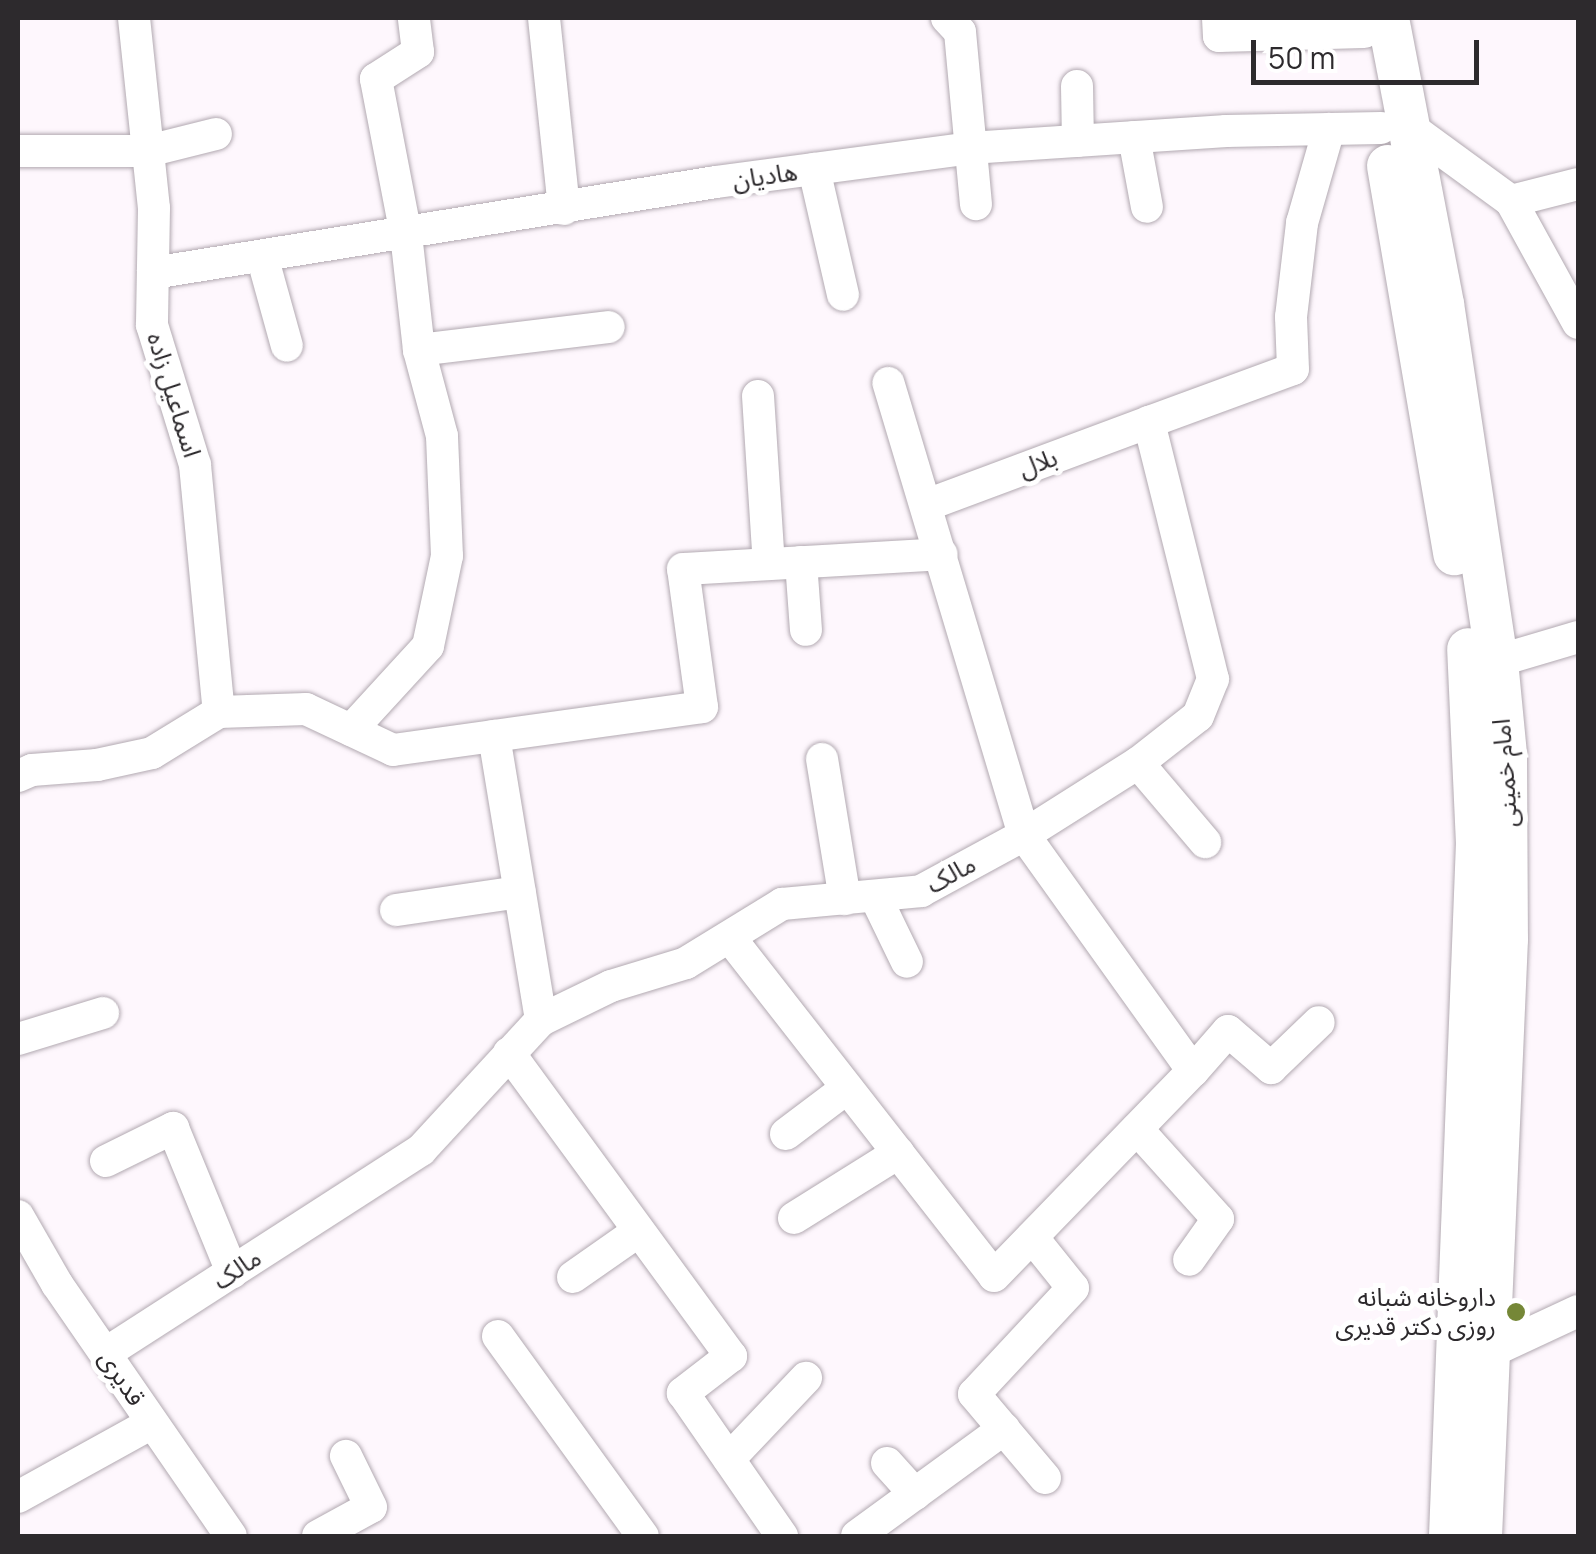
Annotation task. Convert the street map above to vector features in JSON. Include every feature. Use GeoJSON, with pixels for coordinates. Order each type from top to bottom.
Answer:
{"type":"FeatureCollection","features":[{"type":"Feature","properties":{"kind":"main road","name":"امام خمینی"},"geometry":{"type":"LineString","coordinates":[[1371,22],[1394,126],[1444,304],[1497,660],[1510,842],[1482,1536]]}},
{"type":"Feature","properties":{"kind":"main road","name":"امام خمینی"},"geometry":{"type":"LineString","coordinates":[[1394,126],[1459,582],[1472,712],[1477,844],[1450,1536]]}},
{"type":"Feature","properties":{"kind":"street","name":"اسماعیل زاده"},"geometry":{"type":"LineString","coordinates":[[134,18],[154,208],[152,325],[196,465],[219,712]]}},
{"type":"Feature","properties":{"kind":"street"},"geometry":{"type":"LineString","coordinates":[[351,730],[428,646],[447,556],[442,436],[419,350],[406,235],[376,79],[418,52],[414,18]]}},
{"type":"Feature","properties":{"kind":"street"},"geometry":{"type":"LineString","coordinates":[[544,18],[564,208]]}},
{"type":"Feature","properties":{"kind":"street"},"geometry":{"type":"LineString","coordinates":[[948,18],[960,32],[976,204]]}},
{"type":"Feature","properties":{"kind":"street"},"geometry":{"type":"LineString","coordinates":[[1218,18],[1218,36],[1371,22]]}},
{"type":"Feature","properties":{"kind":"street"},"geometry":{"type":"LineString","coordinates":[[1078,86],[1078,141]]}},
{"type":"Feature","properties":{"kind":"street"},"geometry":{"type":"LineString","coordinates":[[1394,126],[1511,201],[1578,323]]}},
{"type":"Feature","properties":{"kind":"street","name":"هادیان"},"geometry":{"type":"LineString","coordinates":[[153,273],[970,148],[1394,126]]}},
{"type":"Feature","properties":{"kind":"street"},"geometry":{"type":"LineString","coordinates":[[1150,422],[1293,369],[1291,317],[1302,223],[1328,129]]}},
{"type":"Feature","properties":{"kind":"street"},"geometry":{"type":"LineString","coordinates":[[18,151],[148,151],[216,134]]}},
{"type":"Feature","properties":{"kind":"street"},"geometry":{"type":"LineString","coordinates":[[1134,137],[1146,207]]}},
{"type":"Feature","properties":{"kind":"street"},"geometry":{"type":"LineString","coordinates":[[814,170],[843,295]]}},
{"type":"Feature","properties":{"kind":"street"},"geometry":{"type":"LineString","coordinates":[[1511,201],[1578,184]]}},
{"type":"Feature","properties":{"kind":"street"},"geometry":{"type":"LineString","coordinates":[[262,256],[287,346]]}},
{"type":"Feature","properties":{"kind":"street"},"geometry":{"type":"LineString","coordinates":[[419,350],[609,327]]}},
{"type":"Feature","properties":{"kind":"street"},"geometry":{"type":"LineString","coordinates":[[888,383],[1024,835],[1193,1071]]}},
{"type":"Feature","properties":{"kind":"street"},"geometry":{"type":"LineString","coordinates":[[758,396],[785,563],[806,630]]}},
{"type":"Feature","properties":{"kind":"street","name":"بلال"},"geometry":{"type":"LineString","coordinates":[[927,504],[1150,422]]}},
{"type":"Feature","properties":{"kind":"street","name":"مالک"},"geometry":{"type":"LineString","coordinates":[[106,1353],[421,1150],[541,1020],[611,986],[686,963],[731,939],[782,904],[921,891],[1024,835],[1138,763],[1198,716],[1212,680],[1150,422]]}},
{"type":"Feature","properties":{"kind":"street"},"geometry":{"type":"LineString","coordinates":[[18,776],[32,770],[97,765],[152,753],[219,712],[306,709],[393,750],[702,706],[683,568],[942,554]]}},
{"type":"Feature","properties":{"kind":"street"},"geometry":{"type":"LineString","coordinates":[[1497,660],[1578,636]]}},
{"type":"Feature","properties":{"kind":"street"},"geometry":{"type":"LineString","coordinates":[[494,736],[541,1020]]}},
{"type":"Feature","properties":{"kind":"street"},"geometry":{"type":"LineString","coordinates":[[822,759],[860,898],[907,962]]}},
{"type":"Feature","properties":{"kind":"street"},"geometry":{"type":"LineString","coordinates":[[1138,763],[1204,842]]}},
{"type":"Feature","properties":{"kind":"street"},"geometry":{"type":"LineString","coordinates":[[396,910],[520,892]]}},
{"type":"Feature","properties":{"kind":"street"},"geometry":{"type":"LineString","coordinates":[[731,939],[994,1276],[1228,1031],[1271,1068],[1320,1022]]}},
{"type":"Feature","properties":{"kind":"street"},"geometry":{"type":"LineString","coordinates":[[18,1039],[103,1013]]}},
{"type":"Feature","properties":{"kind":"street"},"geometry":{"type":"LineString","coordinates":[[509,1054],[730,1356],[683,1393],[782,1536]]}},
{"type":"Feature","properties":{"kind":"street"},"geometry":{"type":"LineString","coordinates":[[786,1134],[846,1088]]}},
{"type":"Feature","properties":{"kind":"street"},"geometry":{"type":"LineString","coordinates":[[106,1161],[173,1128],[232,1272]]}},
{"type":"Feature","properties":{"kind":"street"},"geometry":{"type":"LineString","coordinates":[[1137,1129],[1218,1219],[1189,1260]]}},
{"type":"Feature","properties":{"kind":"street"},"geometry":{"type":"LineString","coordinates":[[794,1218],[898,1153]]}},
{"type":"Feature","properties":{"kind":"street","name":"قدیری"},"geometry":{"type":"LineString","coordinates":[[18,1216],[152,1423],[231,1536]]}},
{"type":"Feature","properties":{"kind":"street"},"geometry":{"type":"LineString","coordinates":[[573,1277],[639,1231]]}},
{"type":"Feature","properties":{"kind":"street"},"geometry":{"type":"LineString","coordinates":[[1032,1237],[1073,1288],[974,1394],[1045,1478]]}},
{"type":"Feature","properties":{"kind":"street"},"geometry":{"type":"LineString","coordinates":[[1490,1352],[1578,1311]]}},
{"type":"Feature","properties":{"kind":"street"},"geometry":{"type":"LineString","coordinates":[[498,1336],[643,1536]]}},
{"type":"Feature","properties":{"kind":"street"},"geometry":{"type":"LineString","coordinates":[[729,1459],[806,1378]]}},
{"type":"Feature","properties":{"kind":"street"},"geometry":{"type":"LineString","coordinates":[[20,1488],[152,1423]]}},
{"type":"Feature","properties":{"kind":"street"},"geometry":{"type":"LineString","coordinates":[[857,1536],[1004,1430]]}},
{"type":"Feature","properties":{"kind":"street"},"geometry":{"type":"LineString","coordinates":[[318,1536],[378,1522],[346,1456]]}},
{"type":"Feature","properties":{"kind":"street"},"geometry":{"type":"LineString","coordinates":[[886,1463],[915,1494]]}},
{"type":"Feature","properties":{"kind":"place","name":"داروخانه شبانه روزی دکتر قدیری"},"geometry":{"type":"Point","coordinates":[1516,1312]}}]}
